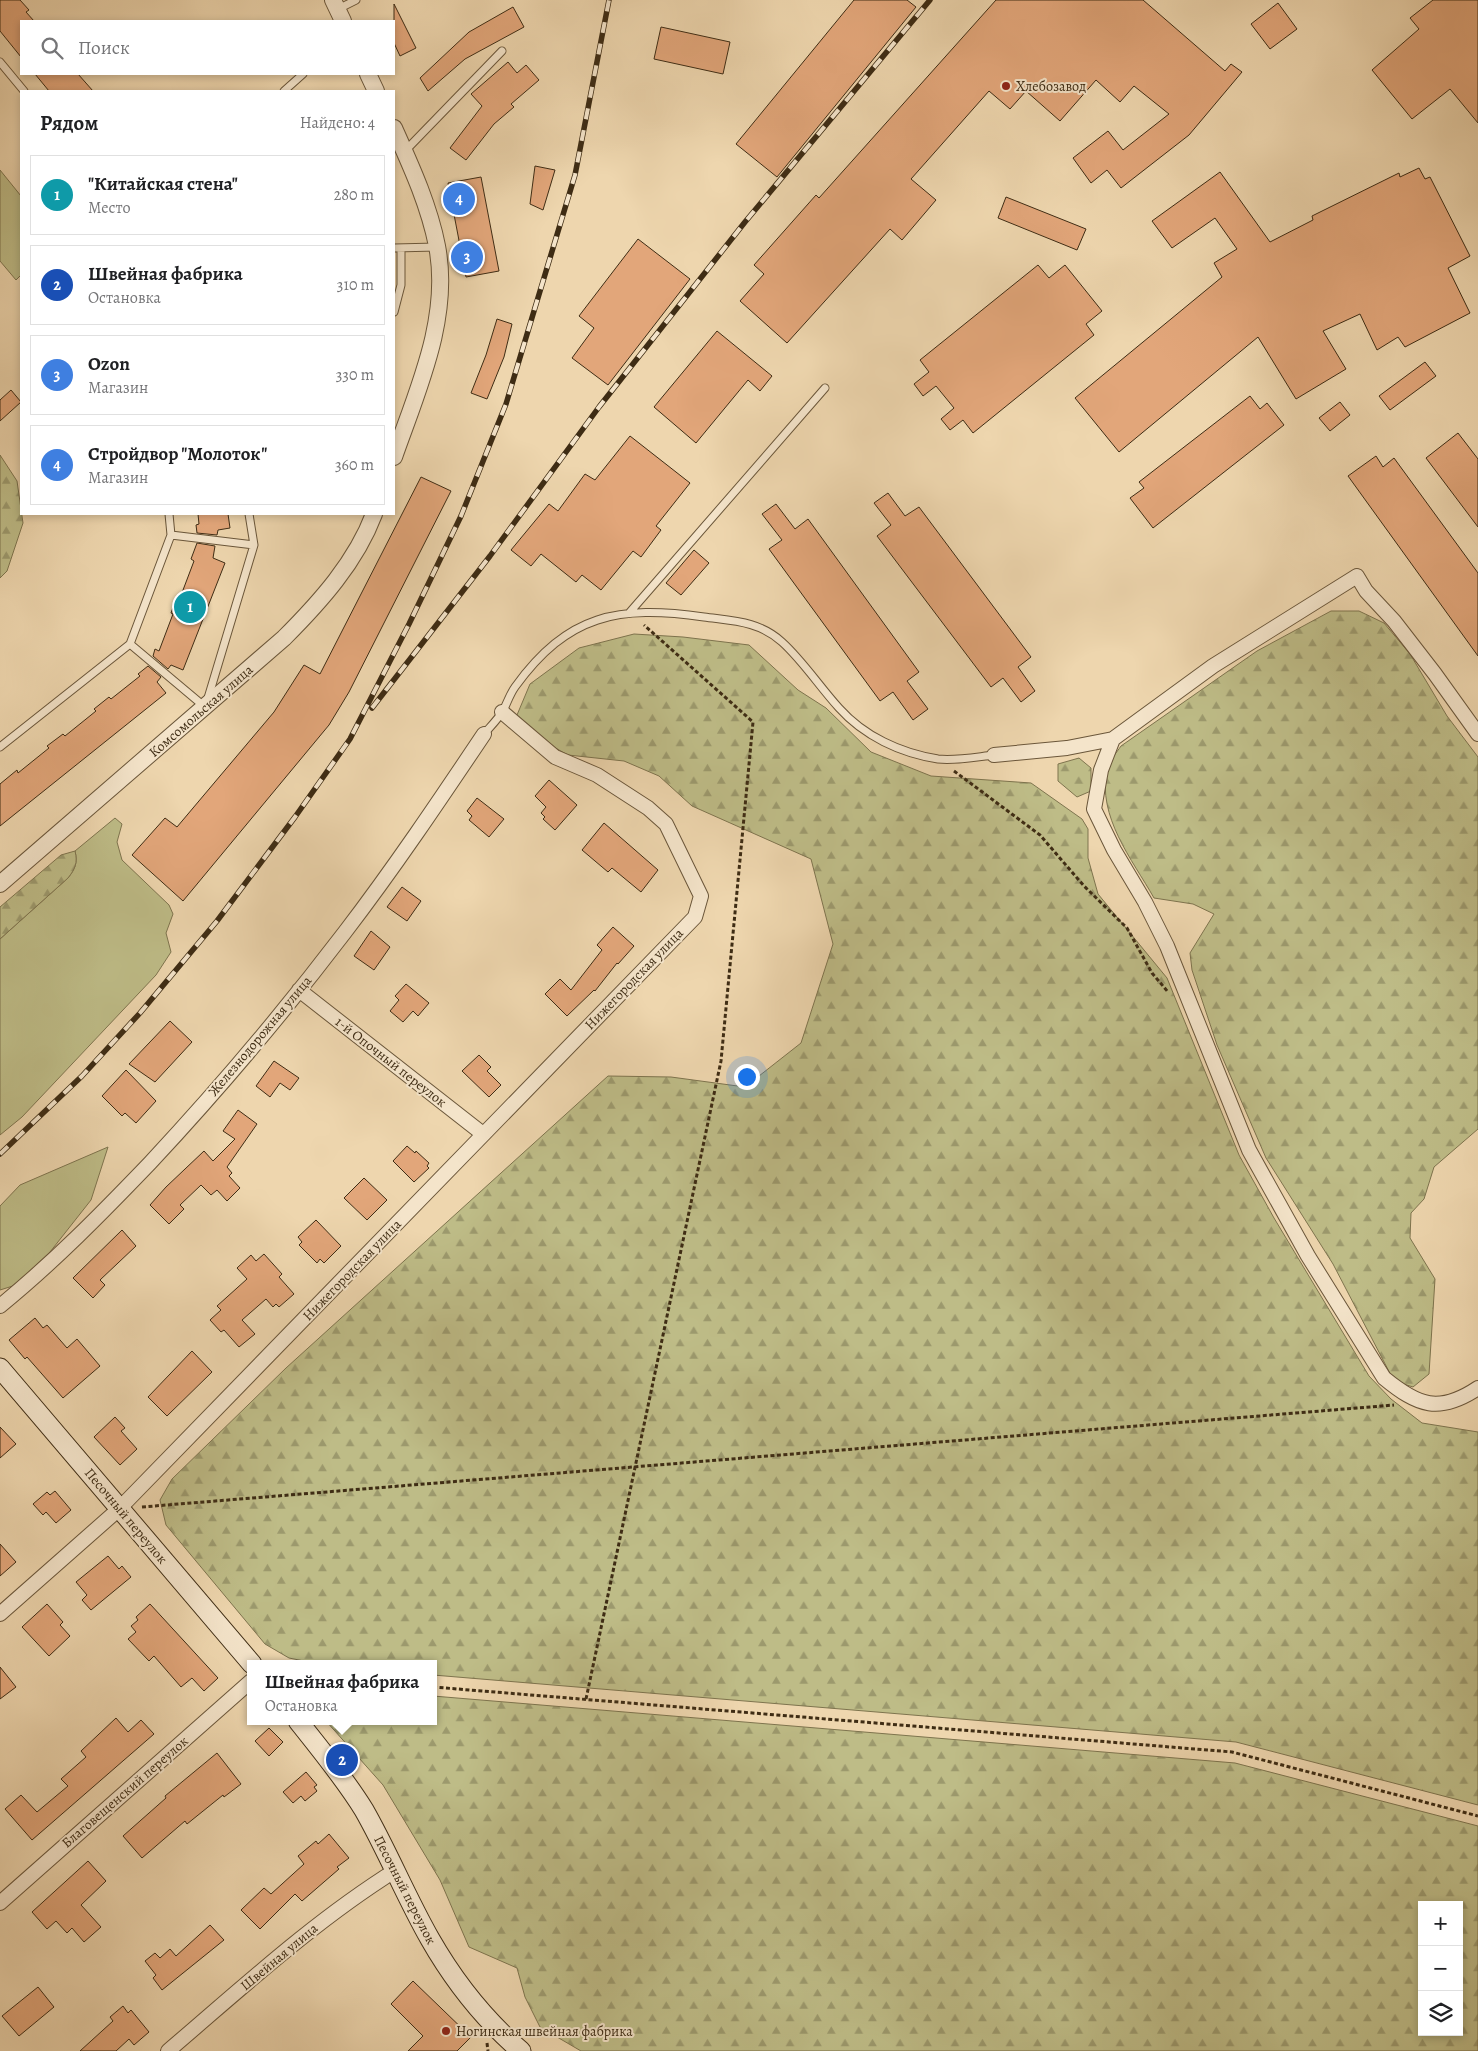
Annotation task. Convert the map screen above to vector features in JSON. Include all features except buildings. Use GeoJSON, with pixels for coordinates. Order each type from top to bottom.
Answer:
{"type":"FeatureCollection","features":[{"type":"Feature","properties":{"kind":"main road","name":"Песочный переулок"},"geometry":{"type":"LineString","coordinates":[[0,1368],[249,1660]]}},
{"type":"Feature","properties":{"kind":"main road","name":"Песочный переулок"},"geometry":{"type":"LineString","coordinates":[[301,1725],[358,1802],[396,1870],[429,1938],[444,1961],[470,1999],[502,2034],[521,2051]]}},
{"type":"Feature","properties":{"kind":"street"},"geometry":{"type":"LineString","coordinates":[[368,75],[376,90]]}},
{"type":"Feature","properties":{"kind":"street"},"geometry":{"type":"LineString","coordinates":[[395,130],[424,200],[437,248],[439,293],[436,323],[418,387],[395,454]]}},
{"type":"Feature","properties":{"kind":"street","name":"Комсомольская улица"},"geometry":{"type":"LineString","coordinates":[[2,879],[206,707],[284,638],[309,613],[335,582],[356,552],[374,515]]}},
{"type":"Feature","properties":{"kind":"street"},"geometry":{"type":"LineString","coordinates":[[994,755],[1067,748],[1113,739],[1213,666],[1357,576],[1366,591],[1394,621],[1436,674],[1478,734]]}},
{"type":"Feature","properties":{"kind":"street","name":"Нижегородская улица"},"geometry":{"type":"LineString","coordinates":[[0,1614],[119,1509],[695,916],[701,896],[666,824],[648,808],[597,776],[555,758],[502,712]]}},
{"type":"Feature","properties":{"kind":"street","name":"Железнодорожная улица"},"geometry":{"type":"LineString","coordinates":[[0,1306],[36,1277],[124,1190],[184,1126],[258,1041],[345,932],[405,850],[484,734]]}},
{"type":"Feature","properties":{"kind":"street"},"geometry":{"type":"LineString","coordinates":[[1113,739],[1100,770],[1094,808],[1114,850],[1145,902],[1167,946],[1249,1150],[1308,1256],[1384,1378],[1402,1392],[1420,1402],[1442,1403],[1463,1398],[1478,1388]]}},
{"type":"Feature","properties":{"kind":"street","name":"1-й Опочный переулок"},"geometry":{"type":"LineString","coordinates":[[299,990],[483,1134]]}},
{"type":"Feature","properties":{"kind":"street","name":"Благовещенский переулок"},"geometry":{"type":"LineString","coordinates":[[0,1903],[247,1685]]}},
{"type":"Feature","properties":{"kind":"street","name":"Швейная улица"},"geometry":{"type":"LineString","coordinates":[[168,2051],[303,1935],[349,1900],[396,1870]]}},
{"type":"Feature","properties":{"kind":"lane"},"geometry":{"type":"LineString","coordinates":[[338,10],[356,0]]}},
{"type":"Feature","properties":{"kind":"lane"},"geometry":{"type":"LineString","coordinates":[[404,151],[502,51]]}},
{"type":"Feature","properties":{"kind":"lane"},"geometry":{"type":"LineString","coordinates":[[0,62],[23,90]]}},
{"type":"Feature","properties":{"kind":"lane"},"geometry":{"type":"LineString","coordinates":[[285,90],[302,75]]}},
{"type":"Feature","properties":{"kind":"lane"},"geometry":{"type":"LineString","coordinates":[[395,308],[401,285],[398,248],[437,248]]}},
{"type":"Feature","properties":{"kind":"lane"},"geometry":{"type":"LineString","coordinates":[[630,612],[825,388]]}},
{"type":"Feature","properties":{"kind":"lane"},"geometry":{"type":"LineString","coordinates":[[0,747],[130,644],[172,535],[169,515]]}},
{"type":"Feature","properties":{"kind":"lane"},"geometry":{"type":"LineString","coordinates":[[130,644],[206,707],[254,545],[249,515]]}},
{"type":"Feature","properties":{"kind":"lane"},"geometry":{"type":"LineString","coordinates":[[172,535],[254,545]]}},
{"type":"Feature","properties":{"kind":"lane"},"geometry":{"type":"LineString","coordinates":[[484,734],[502,712],[514,689],[531,667],[544,652],[563,636],[608,615],[630,612],[684,613],[742,621],[759,626],[781,641],[840,710],[866,733],[900,750],[938,759],[961,759],[994,755]]}},
{"type":"Feature","properties":{"kind":"path"},"geometry":{"type":"LineString","coordinates":[[586,1699],[722,1060],[753,722],[672,652],[630,612]]}},
{"type":"Feature","properties":{"kind":"path"},"geometry":{"type":"LineString","coordinates":[[938,759],[1040,835],[1084,886],[1127,928],[1152,973],[1171,996]]}},
{"type":"Feature","properties":{"kind":"path"},"geometry":{"type":"LineString","coordinates":[[119,1509],[1420,1402]]}},
{"type":"Feature","properties":{"kind":"path"},"geometry":{"type":"LineString","coordinates":[[437,1687],[1232,1752],[1478,1816]]}},
{"type":"Feature","properties":{"kind":"green space"},"geometry":{"type":"Polygon","coordinates":[[[0,170],[20,195],[20,276],[16,280],[0,261],[0,170]]]}},
{"type":"Feature","properties":{"kind":"green space"},"geometry":{"type":"Polygon","coordinates":[[[0,455],[17,481],[20,515],[22,515],[23,523],[7,571],[0,578],[0,455]]]}},
{"type":"Feature","properties":{"kind":"green space"},"geometry":{"type":"Polygon","coordinates":[[[1331,611],[1359,611],[1384,623],[1410,654],[1447,716],[1478,757],[1478,1129],[1434,1167],[1424,1199],[1411,1213],[1410,1238],[1435,1279],[1429,1374],[1413,1387],[1394,1381],[1333,1264],[1266,1158],[1217,1045],[1192,970],[1190,953],[1214,914],[1193,904],[1154,898],[1118,837],[1107,804],[1105,787],[1107,769],[1121,746],[1257,651],[1331,611]]]}},
{"type":"Feature","properties":{"kind":"green space"},"geometry":{"type":"Polygon","coordinates":[[[634,634],[683,637],[749,645],[798,690],[826,708],[871,752],[931,776],[1031,783],[1082,819],[1088,829],[1088,858],[1098,894],[1167,978],[1239,1155],[1274,1218],[1369,1376],[1391,1399],[1422,1423],[1478,1432],[1478,1805],[1236,1742],[437,1675],[437,1660],[299,1660],[289,1658],[265,1644],[166,1525],[160,1500],[172,1479],[286,1368],[608,1076],[671,1077],[745,1087],[801,1043],[833,944],[811,859],[692,806],[659,776],[624,761],[568,755],[541,740],[517,715],[530,684],[579,648],[634,634]]]}},
{"type":"Feature","properties":{"kind":"green space"},"geometry":{"type":"Polygon","coordinates":[[[1079,758],[1091,768],[1091,791],[1077,797],[1058,781],[1058,764],[1079,758]]]}},
{"type":"Feature","properties":{"kind":"green space"},"geometry":{"type":"Polygon","coordinates":[[[115,818],[122,824],[117,842],[122,860],[169,905],[173,914],[166,933],[171,952],[156,975],[22,1117],[0,1135],[0,939],[68,878],[75,866],[75,851],[115,818]]]}},
{"type":"Feature","properties":{"kind":"green space"},"geometry":{"type":"Polygon","coordinates":[[[75,851],[75,866],[68,878],[0,939],[0,907],[61,855],[75,851]]]}},
{"type":"Feature","properties":{"kind":"green space"},"geometry":{"type":"Polygon","coordinates":[[[108,1147],[91,1200],[50,1252],[16,1285],[0,1290],[0,1206],[20,1185],[108,1147]]]}},
{"type":"Feature","properties":{"kind":"green space"},"geometry":{"type":"Polygon","coordinates":[[[437,1696],[1235,1763],[1478,1826],[1478,2051],[581,2051],[540,2027],[525,1997],[517,1968],[469,1947],[440,1880],[383,1785],[330,1725],[437,1725],[437,1696]]]}},
{"type":"Feature","properties":{"kind":"railway"},"geometry":{"type":"LineString","coordinates":[[0,1154],[82,1076],[140,1013],[217,921],[295,817],[350,739],[409,624],[461,516],[506,404],[575,175],[609,0]]}},
{"type":"Feature","properties":{"kind":"railway"},"geometry":{"type":"LineString","coordinates":[[372,708],[490,556],[599,407],[745,222],[930,0]]}},
{"type":"Feature","properties":{"kind":"place","name":"Хлебозавод"},"geometry":{"type":"Point","coordinates":[1006,86]}},
{"type":"Feature","properties":{"kind":"place","name":"Стройдвор \"Молоток\""},"geometry":{"type":"Point","coordinates":[459,199]}},
{"type":"Feature","properties":{"kind":"place","name":"Ozon"},"geometry":{"type":"Point","coordinates":[467,257]}},
{"type":"Feature","properties":{"kind":"place","name":"\"Китайская стена\""},"geometry":{"type":"Point","coordinates":[190,607]}},
{"type":"Feature","properties":{"kind":"place","name":"Швейная фабрика"},"geometry":{"type":"Point","coordinates":[342,1760]}},
{"type":"Feature","properties":{"kind":"place","name":"Ногинская швейная фабрика"},"geometry":{"type":"Point","coordinates":[446,2031]}}]}
